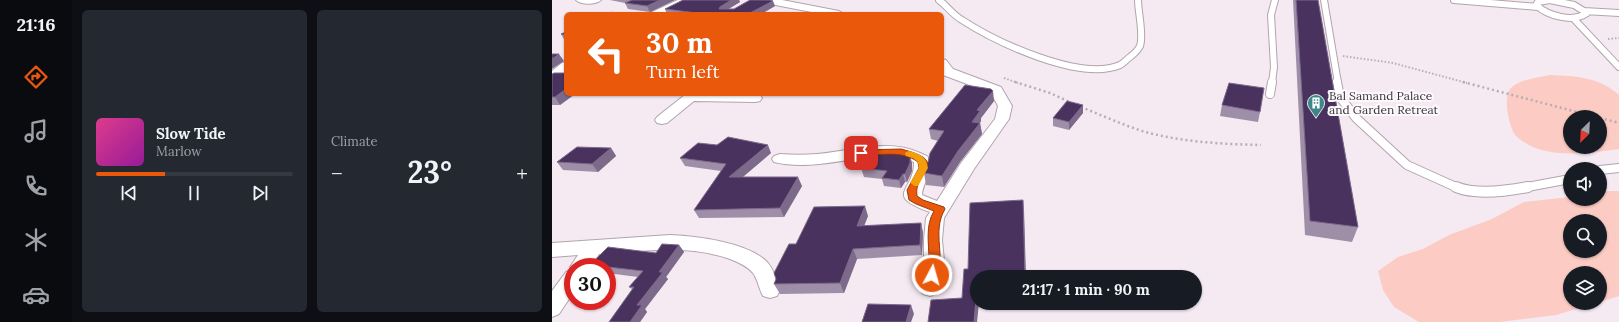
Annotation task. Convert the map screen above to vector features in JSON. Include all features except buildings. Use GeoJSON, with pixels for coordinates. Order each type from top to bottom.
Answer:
{"type":"FeatureCollection","features":[{"type":"Feature","properties":{"kind":"street"},"geometry":{"type":"LineString","coordinates":[[581,0],[596,0]]}},
{"type":"Feature","properties":{"kind":"street"},"geometry":{"type":"LineString","coordinates":[[660,12],[686,0]]}},
{"type":"Feature","properties":{"kind":"street"},"geometry":{"type":"LineString","coordinates":[[765,0],[802,11],[814,12]]}},
{"type":"Feature","properties":{"kind":"street"},"geometry":{"type":"LineString","coordinates":[[930,288],[934,261],[933,240],[935,218],[967,167],[1002,119],[1005,106],[996,90],[948,72],[944,66]]}},
{"type":"Feature","properties":{"kind":"street"},"geometry":{"type":"LineString","coordinates":[[552,78],[564,68]]}},
{"type":"Feature","properties":{"kind":"street"},"geometry":{"type":"LineString","coordinates":[[662,120],[691,96]]}},
{"type":"Feature","properties":{"kind":"street"},"geometry":{"type":"LineString","coordinates":[[713,96],[755,98]]}},
{"type":"Feature","properties":{"kind":"street"},"geometry":{"type":"LineString","coordinates":[[780,159],[814,159],[871,152],[901,152],[916,156],[922,160],[924,168],[911,190],[912,198],[940,209]]}},
{"type":"Feature","properties":{"kind":"street"},"geometry":{"type":"LineString","coordinates":[[552,250],[685,241],[704,244],[723,248],[753,261],[767,278],[770,290]]}},
{"type":"Feature","properties":{"kind":"street"},"geometry":{"type":"LineString","coordinates":[[586,258],[593,247]]}},
{"type":"Feature","properties":{"kind":"street"},"geometry":{"type":"LineString","coordinates":[[552,308],[564,290]]}},
{"type":"Feature","properties":{"kind":"lane"},"geometry":{"type":"LineString","coordinates":[[939,0],[960,20],[985,33],[1043,59],[1089,70],[1112,68],[1122,65],[1132,58],[1140,45],[1138,0]]}},
{"type":"Feature","properties":{"kind":"lane"},"geometry":{"type":"LineString","coordinates":[[1270,94],[1274,67],[1272,15],[1275,0]]}},
{"type":"Feature","properties":{"kind":"lane"},"geometry":{"type":"LineString","coordinates":[[1324,0],[1340,97],[1370,131],[1408,165],[1463,190],[1505,191],[1563,180]]}},
{"type":"Feature","properties":{"kind":"lane"},"geometry":{"type":"LineString","coordinates":[[1454,0],[1538,7],[1552,14],[1573,18],[1584,17],[1587,13],[1584,11]]}},
{"type":"Feature","properties":{"kind":"lane"},"geometry":{"type":"LineString","coordinates":[[1538,7],[1536,5],[1538,2],[1550,0],[1573,5],[1584,11],[1619,13]]}},
{"type":"Feature","properties":{"kind":"lane"},"geometry":{"type":"LineString","coordinates":[[1573,18],[1619,67]]}},
{"type":"Feature","properties":{"kind":"lane"},"geometry":{"type":"LineString","coordinates":[[1607,169],[1619,168]]}},
{"type":"Feature","properties":{"kind":"path"},"geometry":{"type":"LineString","coordinates":[[1333,54],[1393,63],[1569,110]]}},
{"type":"Feature","properties":{"kind":"path"},"geometry":{"type":"LineString","coordinates":[[996,76],[1050,93],[1144,131],[1182,138],[1234,144],[1261,145]]}},
{"type":"Feature","properties":{"kind":"path"},"geometry":{"type":"LineString","coordinates":[[1607,120],[1619,123]]}},
{"type":"Feature","properties":{"kind":"shaded area"},"geometry":{"type":"Polygon","coordinates":[[[1550,75],[1578,77],[1603,84],[1619,95],[1619,149],[1607,151],[1607,110],[1563,110],[1563,153],[1539,149],[1529,145],[1516,136],[1509,120],[1507,106],[1508,93],[1510,89],[1518,83],[1550,75]]]}},
{"type":"Feature","properties":{"kind":"shaded area"},"geometry":{"type":"Polygon","coordinates":[[[1607,191],[1619,191],[1619,296],[1607,300],[1607,266],[1563,266],[1563,310],[1573,310],[1556,315],[1499,322],[1419,322],[1394,307],[1383,290],[1378,271],[1398,257],[1423,249],[1449,235],[1492,219],[1524,202],[1563,198],[1563,206],[1607,206],[1607,191]]]}},
{"type":"Feature","properties":{"kind":"slow traffic"},"geometry":{"type":"LineString","coordinates":[[909,154],[922,160],[924,168],[915,183]]}},
{"type":"Feature","properties":{"kind":"place","name":"Bal Samand Palace and Garden Retreat"},"geometry":{"type":"Point","coordinates":[1316,118]}},
{"type":"Feature","properties":{"kind":"route"},"geometry":{"type":"LineString","coordinates":[[861,153],[901,152],[916,156],[922,160],[924,168],[911,190],[912,198],[940,209],[935,218],[933,240],[934,261],[932,275]]}}]}
